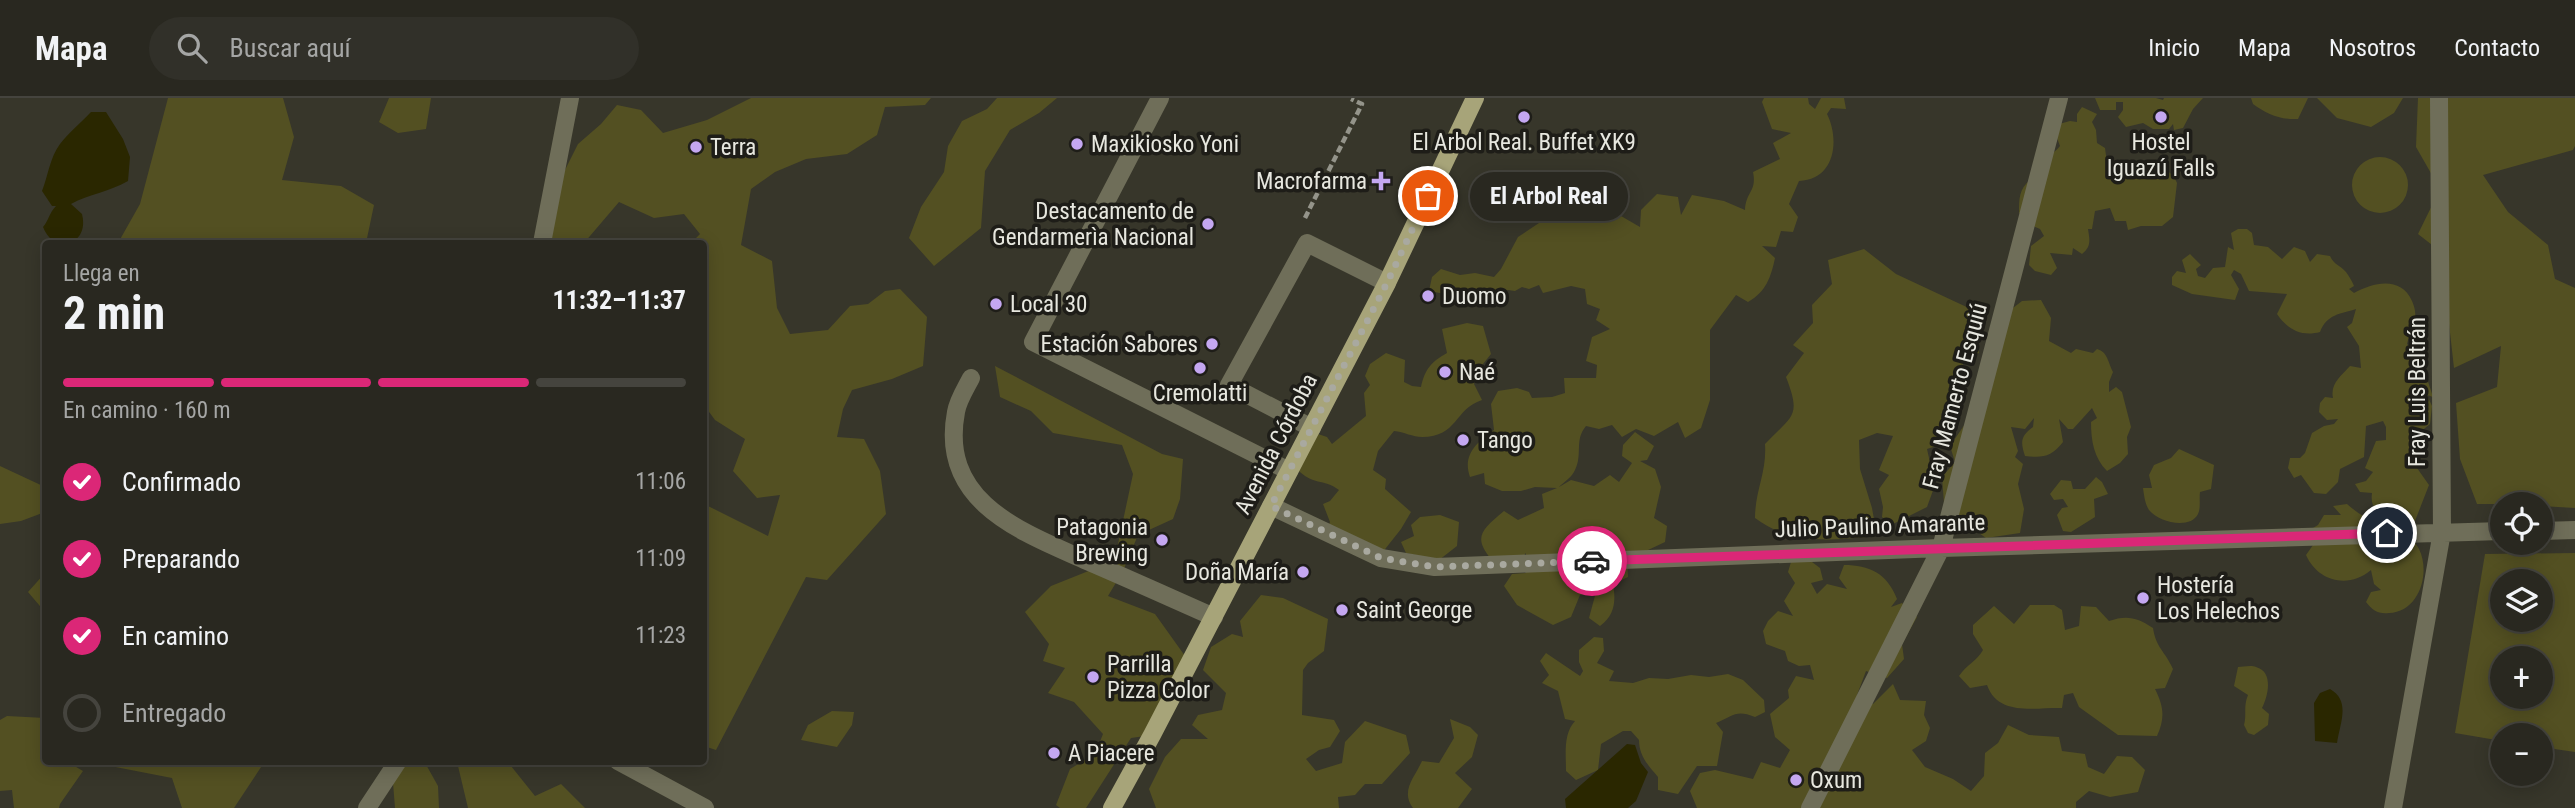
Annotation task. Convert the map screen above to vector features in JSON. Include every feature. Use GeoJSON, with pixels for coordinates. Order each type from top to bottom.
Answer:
{"type":"FeatureCollection","features":[{"type":"Feature","properties":{"kind":"main road","name":"Avenida Córdoba"},"geometry":{"type":"LineString","coordinates":[[1112,808],[1387,283],[1475,98]]}},
{"type":"Feature","properties":{"kind":"street"},"geometry":{"type":"LineString","coordinates":[[543,240],[570,98]]}},
{"type":"Feature","properties":{"kind":"street"},"geometry":{"type":"LineString","coordinates":[[1160,98],[1033,342],[1289,471]]}},
{"type":"Feature","properties":{"kind":"street","name":"Fray Mamerto Esquiú"},"geometry":{"type":"LineString","coordinates":[[1810,808],[1941,548],[2059,98]]}},
{"type":"Feature","properties":{"kind":"street","name":"Fray Luis Beltrán"},"geometry":{"type":"LineString","coordinates":[[2393,808],[2442,532],[2440,98]]}},
{"type":"Feature","properties":{"kind":"street"},"geometry":{"type":"LineString","coordinates":[[1312,428],[1229,385],[1307,243],[1387,283]]}},
{"type":"Feature","properties":{"kind":"street"},"geometry":{"type":"LineString","coordinates":[[971,378],[956,410],[954,437],[957,463],[968,487],[989,510],[1023,533],[1214,617]]}},
{"type":"Feature","properties":{"kind":"street","name":"Julio Paulino Amarante"},"geometry":{"type":"LineString","coordinates":[[1271,506],[1381,558],[1435,567],[2490,531]]}},
{"type":"Feature","properties":{"kind":"street"},"geometry":{"type":"LineString","coordinates":[[2553,531],[2575,530]]}},
{"type":"Feature","properties":{"kind":"street"},"geometry":{"type":"LineString","coordinates":[[367,808],[395,765]]}},
{"type":"Feature","properties":{"kind":"street"},"geometry":{"type":"LineString","coordinates":[[625,765],[705,808]]}},
{"type":"Feature","properties":{"kind":"path"},"geometry":{"type":"LineString","coordinates":[[1302,223],[1362,104],[1351,99]]}},
{"type":"Feature","properties":{"kind":"shaded area"},"geometry":{"type":"Polygon","coordinates":[[[168,98],[283,98],[294,137],[282,180],[341,186],[374,205],[367,240],[120,240],[140,204],[168,98]]]}},
{"type":"Feature","properties":{"kind":"shaded area"},"geometry":{"type":"Polygon","coordinates":[[[389,98],[431,98],[426,129],[398,133],[379,122],[389,98]]]}},
{"type":"Feature","properties":{"kind":"shaded area"},"geometry":{"type":"Polygon","coordinates":[[[751,98],[931,98],[925,105],[885,107],[877,135],[847,154],[806,159],[775,172],[751,189],[741,245],[772,261],[777,308],[790,334],[828,330],[850,306],[868,304],[885,291],[900,289],[927,317],[923,366],[892,379],[852,390],[843,409],[837,437],[864,439],[880,471],[886,514],[827,580],[806,577],[716,750],[707,747],[707,506],[768,536],[780,495],[757,498],[733,471],[745,439],[715,420],[707,409],[707,240],[694,240],[700,234],[684,214],[654,218],[619,202],[587,240],[538,240],[561,178],[578,144],[601,124],[617,105],[641,110],[663,133],[707,120],[751,98]]]}},
{"type":"Feature","properties":{"kind":"shaded area"},"geometry":{"type":"Polygon","coordinates":[[[997,98],[1057,98],[1039,113],[1010,130],[985,171],[981,228],[934,266],[909,238],[921,207],[944,172],[948,146],[962,121],[987,109],[997,98]]]}},
{"type":"Feature","properties":{"kind":"shaded area"},"geometry":{"type":"Polygon","coordinates":[[[1764,98],[1808,98],[1809,104],[1815,109],[1821,98],[1844,98],[1846,109],[1831,108],[1827,114],[1833,135],[1831,157],[1820,174],[1799,181],[1789,204],[1798,217],[1793,232],[1781,231],[1776,247],[1762,246],[1775,258],[1763,289],[1748,302],[1736,295],[1710,330],[1710,400],[1701,428],[1685,438],[1678,422],[1654,436],[1636,429],[1622,437],[1612,425],[1599,429],[1586,426],[1582,431],[1575,470],[1559,487],[1571,480],[1594,486],[1610,475],[1619,482],[1632,463],[1622,456],[1623,445],[1635,432],[1654,446],[1647,460],[1640,461],[1655,469],[1661,487],[1654,518],[1667,526],[1665,542],[1627,560],[1628,577],[1613,584],[1613,607],[1609,617],[1600,626],[1589,618],[1596,592],[1580,595],[1571,617],[1553,625],[1517,605],[1504,586],[1512,574],[1526,573],[1526,553],[1516,564],[1496,565],[1481,542],[1484,530],[1504,511],[1518,520],[1544,508],[1542,494],[1557,488],[1535,487],[1521,491],[1502,491],[1485,484],[1484,473],[1470,477],[1468,462],[1477,444],[1494,430],[1491,404],[1498,391],[1517,388],[1529,392],[1532,398],[1552,397],[1565,393],[1564,378],[1596,378],[1597,365],[1586,361],[1592,337],[1610,329],[1596,320],[1600,309],[1587,304],[1585,289],[1571,286],[1543,293],[1539,285],[1480,296],[1470,288],[1467,292],[1459,292],[1450,288],[1445,294],[1429,291],[1432,277],[1441,269],[1460,275],[1475,273],[1494,277],[1518,237],[1539,223],[1558,215],[1583,219],[1585,210],[1602,205],[1640,227],[1641,210],[1657,194],[1678,197],[1681,215],[1692,195],[1724,201],[1745,210],[1754,184],[1753,172],[1780,159],[1773,143],[1791,133],[1772,129],[1762,102],[1764,98]]]}},
{"type":"Feature","properties":{"kind":"shaded area"},"geometry":{"type":"Polygon","coordinates":[[[2095,98],[2203,98],[2193,109],[2183,128],[2174,130],[2173,124],[2169,129],[2153,129],[2143,123],[2126,127],[2118,117],[2123,110],[2123,102],[2116,102],[2116,110],[2100,110],[2095,98]]]}},
{"type":"Feature","properties":{"kind":"shaded area"},"geometry":{"type":"Polygon","coordinates":[[[2251,98],[2308,98],[2298,119],[2291,119],[2263,111],[2253,104],[2251,98]]]}},
{"type":"Feature","properties":{"kind":"shaded area"},"geometry":{"type":"Polygon","coordinates":[[[2317,98],[2403,98],[2394,113],[2371,127],[2337,118],[2317,98]]]}},
{"type":"Feature","properties":{"kind":"shaded area"},"geometry":{"type":"Polygon","coordinates":[[[2418,98],[2575,98],[2573,150],[2483,175],[2508,212],[2548,245],[2555,279],[2575,288],[2575,508],[2553,507],[2553,492],[2490,492],[2490,504],[2477,504],[2460,459],[2456,403],[2497,387],[2501,346],[2454,368],[2441,252],[2418,234],[2440,189],[2416,147],[2418,98]]]}},
{"type":"Feature","properties":{"kind":"shaded area"},"geometry":{"type":"Polygon","coordinates":[[[2082,107],[2097,114],[2092,122],[2097,143],[2105,148],[2107,163],[2123,160],[2125,168],[2136,174],[2146,174],[2149,170],[2155,174],[2158,167],[2174,177],[2177,183],[2173,217],[2162,226],[2141,226],[2128,230],[2126,221],[2115,221],[2110,208],[2095,211],[2092,229],[2088,229],[2087,249],[2082,254],[2073,248],[2072,255],[2050,253],[2057,268],[2051,275],[2035,271],[2029,265],[2031,246],[2044,236],[2040,229],[2019,213],[2020,199],[2037,159],[2060,146],[2057,138],[2059,124],[2077,122],[2077,114],[2082,107]]]}},
{"type":"Feature","properties":{"kind":"shaded area"},"geometry":{"type":"Polygon","coordinates":[[[91,112],[106,112],[123,139],[130,157],[128,181],[71,204],[82,214],[81,233],[74,240],[53,240],[43,227],[56,206],[52,206],[42,191],[51,161],[67,136],[91,112]]]}},
{"type":"Feature","properties":{"kind":"shaded area"},"geometry":{"type":"Polygon","coordinates":[[[2374,157],[2386,157],[2400,165],[2408,179],[2406,196],[2400,205],[2386,213],[2374,213],[2357,201],[2352,191],[2352,179],[2364,162],[2374,157]]]}},
{"type":"Feature","properties":{"kind":"shaded area"},"geometry":{"type":"Polygon","coordinates":[[[2238,229],[2247,229],[2252,233],[2254,245],[2268,247],[2282,259],[2294,247],[2305,251],[2310,262],[2317,254],[2330,256],[2348,275],[2354,286],[2349,289],[2354,293],[2370,286],[2386,284],[2401,288],[2407,293],[2415,315],[2407,344],[2420,357],[2433,397],[2427,395],[2432,406],[2430,424],[2419,433],[2422,452],[2417,468],[2429,485],[2415,521],[2398,526],[2375,509],[2372,493],[2360,492],[2355,484],[2366,481],[2373,472],[2365,468],[2376,441],[2386,440],[2383,421],[2366,426],[2364,457],[2340,469],[2338,482],[2326,494],[2314,493],[2301,475],[2294,478],[2288,468],[2290,458],[2300,458],[2305,453],[2312,433],[2334,424],[2338,419],[2327,420],[2319,412],[2320,403],[2325,397],[2333,398],[2335,384],[2350,366],[2361,368],[2359,346],[2347,327],[2352,323],[2356,309],[2330,318],[2320,332],[2307,333],[2290,328],[2277,314],[2287,294],[2249,291],[2241,274],[2234,270],[2231,275],[2239,289],[2235,300],[2192,294],[2172,285],[2172,277],[2177,271],[2186,273],[2182,260],[2190,254],[2201,265],[2196,269],[2198,276],[2205,278],[2213,268],[2225,267],[2228,247],[2234,250],[2231,233],[2238,229]]]}},
{"type":"Feature","properties":{"kind":"shaded area"},"geometry":{"type":"Polygon","coordinates":[[[1864,249],[1896,274],[1973,310],[1979,353],[1962,359],[1960,390],[1941,414],[1952,431],[1945,443],[1927,449],[1935,485],[1927,507],[1891,525],[1882,517],[1879,489],[1889,475],[1879,470],[1893,436],[1877,433],[1859,440],[1860,469],[1877,536],[1829,539],[1798,537],[1769,527],[1755,518],[1765,444],[1792,415],[1793,401],[1786,377],[1804,353],[1793,345],[1813,323],[1812,305],[1832,284],[1828,260],[1864,249]]]}},
{"type":"Feature","properties":{"kind":"shaded area"},"geometry":{"type":"Polygon","coordinates":[[[2041,300],[2051,318],[2049,341],[2071,353],[2076,349],[2093,353],[2097,349],[2106,355],[2113,372],[2109,392],[2116,387],[2122,392],[2131,427],[2127,437],[2128,454],[2107,471],[2103,466],[2096,455],[2093,442],[2091,422],[2097,418],[2092,408],[2073,429],[2068,429],[2059,419],[2063,442],[2055,451],[2046,455],[2025,456],[2023,439],[2033,427],[2034,418],[2025,429],[2011,427],[2018,451],[2015,457],[2023,464],[2018,484],[2024,509],[2020,533],[1986,538],[1969,526],[1957,526],[1955,517],[1944,503],[1942,477],[1955,462],[1950,446],[1965,424],[1991,325],[2022,301],[2041,300]]]}},
{"type":"Feature","properties":{"kind":"shaded area"},"geometry":{"type":"Polygon","coordinates":[[[1467,323],[1483,326],[1491,354],[1479,369],[1474,384],[1482,400],[1473,404],[1443,432],[1422,437],[1394,431],[1378,451],[1373,470],[1386,479],[1385,489],[1411,512],[1401,529],[1382,553],[1324,539],[1330,522],[1323,504],[1330,501],[1339,490],[1308,478],[1297,469],[1315,433],[1327,437],[1332,444],[1366,416],[1364,393],[1370,385],[1365,376],[1370,364],[1386,353],[1405,360],[1404,382],[1421,387],[1430,367],[1447,353],[1442,329],[1467,323]]]}},
{"type":"Feature","properties":{"kind":"shaded area"},"geometry":{"type":"Polygon","coordinates":[[[995,366],[1162,454],[1183,459],[1180,499],[1173,519],[1138,535],[1123,571],[1108,596],[1155,614],[1190,663],[1152,735],[1131,738],[1086,808],[1060,808],[1056,805],[1070,769],[1095,754],[1103,734],[1074,702],[1048,693],[1065,668],[1043,661],[1049,644],[1025,612],[1051,586],[1091,570],[1118,544],[1133,474],[1122,445],[1053,433],[1031,411],[1000,397],[995,366]]]}},
{"type":"Feature","properties":{"kind":"shaded area"},"geometry":{"type":"Polygon","coordinates":[[[2179,449],[2214,465],[2211,489],[2200,492],[2198,514],[2194,519],[2181,523],[2166,521],[2153,514],[2147,505],[2143,488],[2152,488],[2149,475],[2154,465],[2171,458],[2179,449]]]}},
{"type":"Feature","properties":{"kind":"shaded area"},"geometry":{"type":"Polygon","coordinates":[[[0,466],[42,486],[42,513],[21,521],[0,524],[0,466]]]}},
{"type":"Feature","properties":{"kind":"shaded area"},"geometry":{"type":"Polygon","coordinates":[[[2096,477],[2108,494],[2094,499],[2095,517],[2071,532],[2063,531],[2057,515],[2062,508],[2068,507],[2063,499],[2054,500],[2050,494],[2061,480],[2071,481],[2073,489],[2085,489],[2096,477]]]}},
{"type":"Feature","properties":{"kind":"shaded area"},"geometry":{"type":"Polygon","coordinates":[[[2347,504],[2365,516],[2386,520],[2413,540],[2419,549],[2424,569],[2420,590],[2408,606],[2399,611],[2379,612],[2366,602],[2371,592],[2381,590],[2374,584],[2371,570],[2353,579],[2335,580],[2318,571],[2306,555],[2313,545],[2313,528],[2324,515],[2341,515],[2333,506],[2347,504]]]}},
{"type":"Feature","properties":{"kind":"shaded area"},"geometry":{"type":"Polygon","coordinates":[[[1440,515],[1459,522],[1457,546],[1439,560],[1406,553],[1401,542],[1414,536],[1411,525],[1420,517],[1440,515]]]}},
{"type":"Feature","properties":{"kind":"shaded area"},"geometry":{"type":"Polygon","coordinates":[[[1800,553],[1820,568],[1823,580],[1811,583],[1817,594],[1827,584],[1847,589],[1839,578],[1844,565],[1861,567],[1876,572],[1888,583],[1897,599],[1891,607],[1902,603],[1917,617],[1902,644],[1904,659],[1887,678],[1866,671],[1857,695],[1873,704],[1893,684],[1900,700],[1926,701],[1924,715],[1930,728],[1926,741],[1912,750],[1925,767],[1953,779],[1971,791],[1984,776],[1985,753],[1998,743],[2008,725],[2029,735],[2059,737],[2062,751],[2085,754],[2088,767],[2104,774],[2117,756],[2132,757],[2145,770],[2138,792],[2110,797],[2089,791],[2076,802],[2076,808],[1697,808],[1690,791],[1700,773],[1715,770],[1753,779],[1761,762],[1780,768],[1790,750],[1775,737],[1770,714],[1789,698],[1788,690],[1796,676],[1814,680],[1810,665],[1799,666],[1788,661],[1785,651],[1766,644],[1763,631],[1778,611],[1793,616],[1784,601],[1795,583],[1788,572],[1791,562],[1800,553]]]}},
{"type":"Feature","properties":{"kind":"shaded area"},"geometry":{"type":"Polygon","coordinates":[[[2575,553],[2575,752],[2553,749],[2553,723],[2490,723],[2490,739],[2455,733],[2485,554],[2575,553]]]}},
{"type":"Feature","properties":{"kind":"shaded area"},"geometry":{"type":"Polygon","coordinates":[[[42,576],[42,608],[28,592],[42,576]]]}},
{"type":"Feature","properties":{"kind":"shaded area"},"geometry":{"type":"Polygon","coordinates":[[[1261,595],[1283,598],[1328,619],[1324,651],[1303,670],[1302,715],[1334,720],[1340,731],[1330,747],[1319,750],[1306,759],[1316,771],[1342,763],[1345,742],[1365,721],[1406,735],[1410,753],[1382,784],[1365,784],[1355,795],[1338,797],[1339,808],[1156,808],[1149,789],[1165,757],[1181,739],[1208,739],[1192,725],[1198,715],[1222,710],[1226,693],[1203,670],[1211,647],[1232,634],[1243,637],[1240,621],[1261,595]]]}},
{"type":"Feature","properties":{"kind":"shaded area"},"geometry":{"type":"Polygon","coordinates":[[[2030,605],[2054,605],[2062,610],[2065,630],[2079,626],[2081,606],[2096,607],[2109,621],[2131,618],[2153,628],[2154,635],[2173,669],[2165,688],[2155,689],[2162,712],[2157,736],[2118,735],[2079,707],[2073,693],[2064,695],[2062,708],[2030,709],[2000,702],[1992,695],[1987,685],[1970,688],[1959,676],[1983,650],[1973,634],[1973,625],[1994,606],[2014,624],[2030,605]]]}},
{"type":"Feature","properties":{"kind":"shaded area"},"geometry":{"type":"Polygon","coordinates":[[[1594,637],[1603,638],[1604,651],[1597,663],[1614,671],[1609,681],[1633,683],[1649,678],[1728,674],[1743,680],[1764,700],[1765,712],[1755,717],[1735,714],[1716,723],[1723,732],[1717,766],[1697,766],[1678,794],[1658,790],[1658,777],[1645,760],[1639,740],[1631,731],[1623,731],[1601,744],[1598,770],[1576,780],[1566,771],[1567,738],[1575,721],[1565,719],[1558,691],[1542,683],[1549,675],[1540,661],[1546,653],[1580,676],[1583,671],[1579,662],[1579,650],[1594,637]]]}},
{"type":"Feature","properties":{"kind":"shaded area"},"geometry":{"type":"Polygon","coordinates":[[[2238,667],[2256,667],[2262,670],[2267,679],[2262,708],[2269,714],[2268,725],[2254,735],[2248,733],[2244,725],[2248,695],[2234,686],[2238,667]]]}},
{"type":"Feature","properties":{"kind":"shaded area"},"geometry":{"type":"Polygon","coordinates":[[[2330,689],[2342,706],[2337,743],[2315,741],[2314,703],[2320,693],[2330,689]]]}},
{"type":"Feature","properties":{"kind":"shaded area"},"geometry":{"type":"Polygon","coordinates":[[[832,711],[854,712],[852,725],[837,747],[801,740],[808,725],[832,711]]]}},
{"type":"Feature","properties":{"kind":"shaded area"},"geometry":{"type":"Polygon","coordinates":[[[7,716],[42,718],[42,765],[73,765],[83,771],[59,808],[14,808],[12,790],[0,791],[0,720],[7,716]]]}},
{"type":"Feature","properties":{"kind":"shaded area"},"geometry":{"type":"Polygon","coordinates":[[[1450,719],[1470,727],[1478,735],[1472,757],[1455,773],[1472,789],[1458,808],[1413,808],[1408,796],[1410,784],[1422,761],[1439,763],[1454,738],[1450,719]]]}},
{"type":"Feature","properties":{"kind":"shaded area"},"geometry":{"type":"Polygon","coordinates":[[[1627,744],[1635,745],[1641,763],[1648,772],[1636,801],[1628,808],[1566,808],[1565,799],[1627,744]]]}},
{"type":"Feature","properties":{"kind":"shaded area"},"geometry":{"type":"Polygon","coordinates":[[[105,765],[262,765],[234,808],[182,808],[172,778],[105,765]]]}},
{"type":"Feature","properties":{"kind":"shaded area"},"geometry":{"type":"Polygon","coordinates":[[[395,765],[426,765],[438,786],[439,808],[395,808],[392,770],[395,765]]]}},
{"type":"Feature","properties":{"kind":"shaded area"},"geometry":{"type":"Polygon","coordinates":[[[510,765],[535,796],[561,784],[585,808],[468,808],[458,766],[510,765]]]}},
{"type":"Feature","properties":{"kind":"way so far"},"geometry":{"type":"LineString","coordinates":[[1428,196],[1387,283],[1271,506],[1381,558],[1435,567],[1592,561]]}},
{"type":"Feature","properties":{"kind":"place","name":"El Arbol Real. Buffet XK9"},"geometry":{"type":"Point","coordinates":[1524,117]}},
{"type":"Feature","properties":{"kind":"place","name":"Hostel Iguazú Falls"},"geometry":{"type":"Point","coordinates":[2161,117]}},
{"type":"Feature","properties":{"kind":"place","name":"Maxikiosko Yoni"},"geometry":{"type":"Point","coordinates":[1077,144]}},
{"type":"Feature","properties":{"kind":"place","name":"Terra"},"geometry":{"type":"Point","coordinates":[696,147]}},
{"type":"Feature","properties":{"kind":"place","name":"Macrofarma"},"geometry":{"type":"Point","coordinates":[1381,181]}},
{"type":"Feature","properties":{"kind":"place","name":"El Arbol Real"},"geometry":{"type":"Point","coordinates":[1428,196]}},
{"type":"Feature","properties":{"kind":"place","name":"Destacamento de Gendarmerìa Nacional"},"geometry":{"type":"Point","coordinates":[1208,224]}},
{"type":"Feature","properties":{"kind":"place","name":"Duomo"},"geometry":{"type":"Point","coordinates":[1428,296]}},
{"type":"Feature","properties":{"kind":"place","name":"Local 30"},"geometry":{"type":"Point","coordinates":[996,304]}},
{"type":"Feature","properties":{"kind":"place","name":"Estación Sabores"},"geometry":{"type":"Point","coordinates":[1212,344]}},
{"type":"Feature","properties":{"kind":"place","name":"Cremolatti"},"geometry":{"type":"Point","coordinates":[1200,368]}},
{"type":"Feature","properties":{"kind":"place","name":"Naé"},"geometry":{"type":"Point","coordinates":[1445,372]}},
{"type":"Feature","properties":{"kind":"place","name":"Tango"},"geometry":{"type":"Point","coordinates":[1463,440]}},
{"type":"Feature","properties":{"kind":"place","name":"Patagonia Brewing"},"geometry":{"type":"Point","coordinates":[1162,540]}},
{"type":"Feature","properties":{"kind":"place","name":"Doña María"},"geometry":{"type":"Point","coordinates":[1303,572]}},
{"type":"Feature","properties":{"kind":"place","name":"Hostería Los Helechos"},"geometry":{"type":"Point","coordinates":[2143,598]}},
{"type":"Feature","properties":{"kind":"place","name":"Saint George"},"geometry":{"type":"Point","coordinates":[1342,610]}},
{"type":"Feature","properties":{"kind":"place","name":"Parrilla Pizza Color"},"geometry":{"type":"Point","coordinates":[1093,677]}},
{"type":"Feature","properties":{"kind":"place","name":"A Piacere"},"geometry":{"type":"Point","coordinates":[1054,753]}},
{"type":"Feature","properties":{"kind":"place","name":"Oxum"},"geometry":{"type":"Point","coordinates":[1796,780]}},
{"type":"Feature","properties":{"kind":"route"},"geometry":{"type":"LineString","coordinates":[[1592,561],[2387,533]]}}]}
